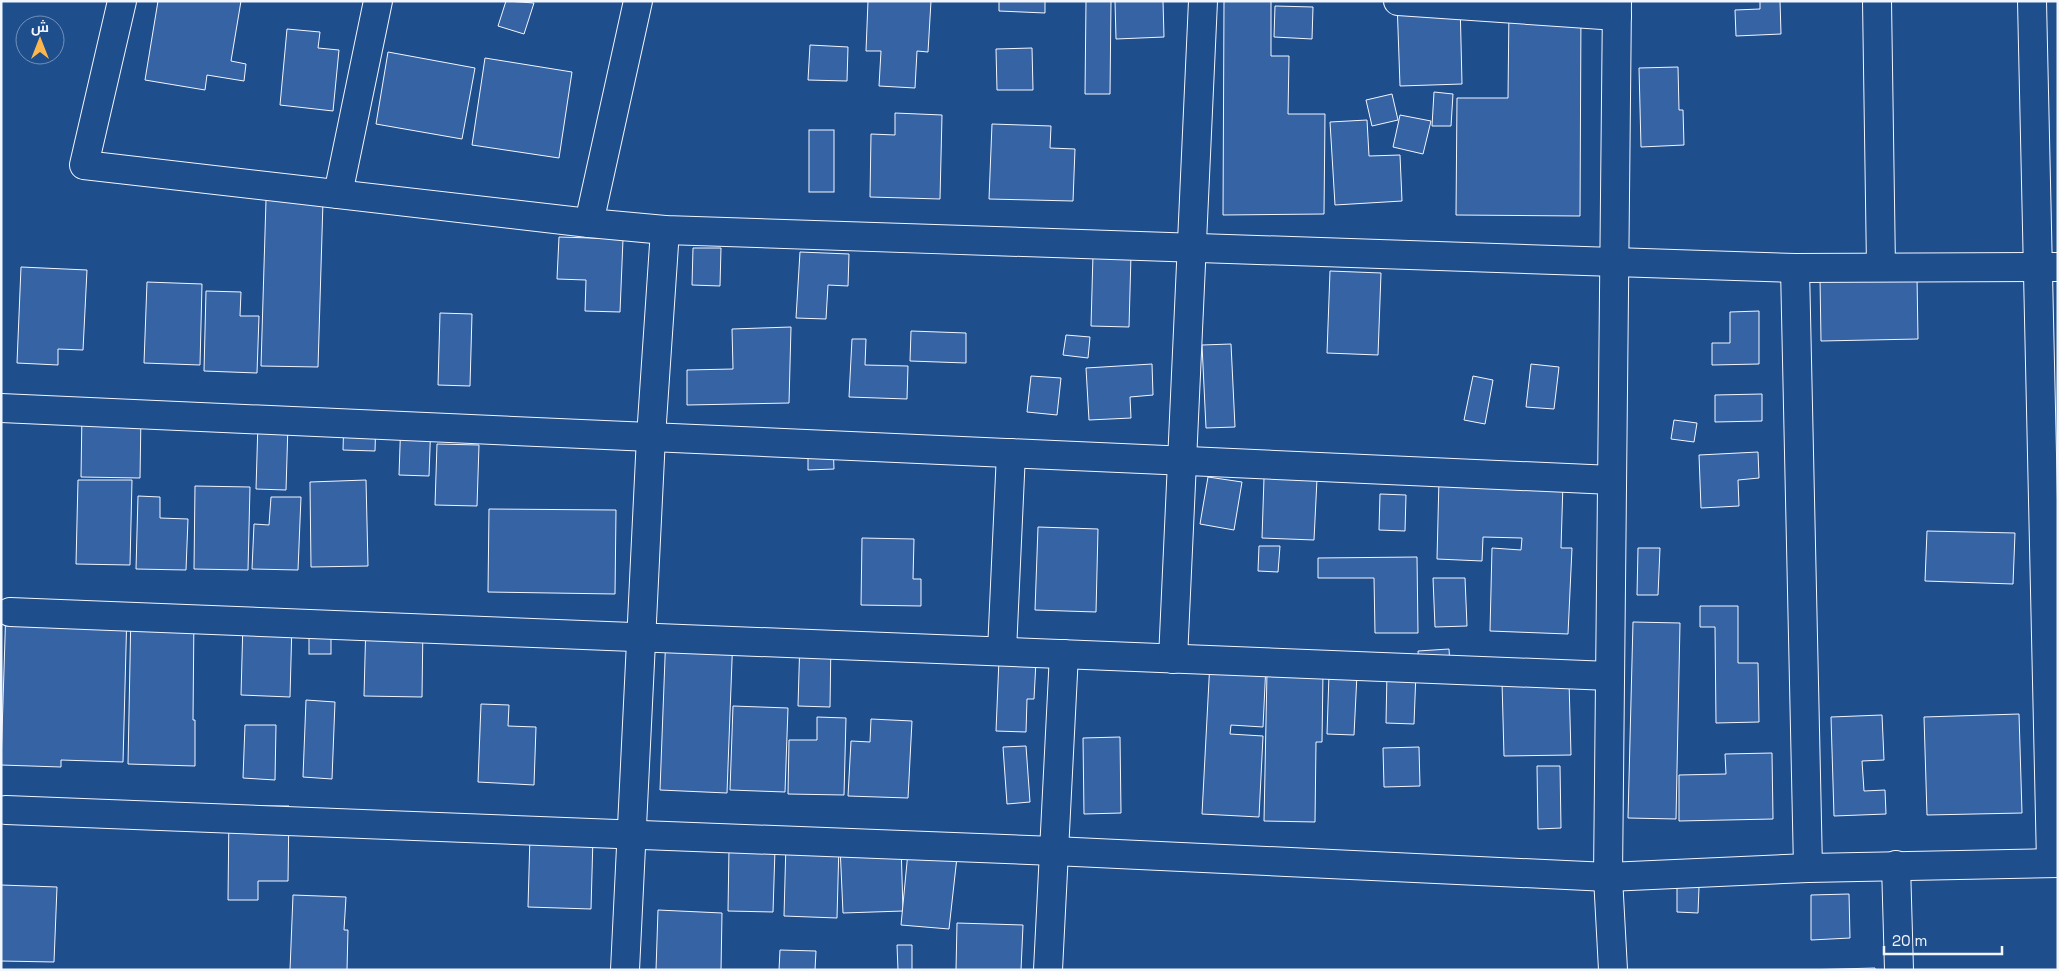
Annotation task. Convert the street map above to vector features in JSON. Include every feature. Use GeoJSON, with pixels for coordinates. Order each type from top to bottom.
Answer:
{"type":"FeatureCollection","features":[{"type":"Feature","properties":{"kind":"street"},"geometry":{"type":"LineString","coordinates":[[122,1],[84,165],[664,230],[1795,268],[2047,267]]}},
{"type":"Feature","properties":{"kind":"street"},"geometry":{"type":"LineString","coordinates":[[338,194],[378,1]]}},
{"type":"Feature","properties":{"kind":"street"},"geometry":{"type":"LineString","coordinates":[[590,223],[638,1]]}},
{"type":"Feature","properties":{"kind":"street"},"geometry":{"type":"LineString","coordinates":[[1173,659],[1184,461],[1190,248],[1203,1]]}},
{"type":"Feature","properties":{"kind":"street"},"geometry":{"type":"LineString","coordinates":[[1398,1],[1617,9],[1608,878],[1613,970]]}},
{"type":"Feature","properties":{"kind":"street"},"geometry":{"type":"LineString","coordinates":[[1877,1],[1882,267]]}},
{"type":"Feature","properties":{"kind":"street"},"geometry":{"type":"LineString","coordinates":[[6,810],[1054,851],[1608,878],[1896,865],[2054,863],[2047,267],[2032,1]]}},
{"type":"Feature","properties":{"kind":"street"},"geometry":{"type":"LineString","coordinates":[[625,970],[651,437],[664,230]]}},
{"type":"Feature","properties":{"kind":"street"},"geometry":{"type":"LineString","coordinates":[[1795,268],[1808,868]]}},
{"type":"Feature","properties":{"kind":"street"},"geometry":{"type":"LineString","coordinates":[[1,408],[1612,480]]}},
{"type":"Feature","properties":{"kind":"street"},"geometry":{"type":"LineString","coordinates":[[1002,652],[1011,453]]}},
{"type":"Feature","properties":{"kind":"street"},"geometry":{"type":"LineString","coordinates":[[10,612],[1610,676]]}},
{"type":"Feature","properties":{"kind":"street"},"geometry":{"type":"LineString","coordinates":[[1048,970],[1064,654]]}},
{"type":"Feature","properties":{"kind":"street"},"geometry":{"type":"LineString","coordinates":[[1896,865],[1899,970]]}},
{"type":"Feature","properties":{"kind":"building"},"geometry":{"type":"Polygon","coordinates":[[[158,1],[241,1],[231,61],[246,64],[244,81],[207,75],[205,90],[145,80],[158,1]]]}},
{"type":"Feature","properties":{"kind":"building"},"geometry":{"type":"Polygon","coordinates":[[[506,1],[534,3],[524,34],[498,26],[506,1]]]}},
{"type":"Feature","properties":{"kind":"building"},"geometry":{"type":"Polygon","coordinates":[[[868,1],[931,1],[928,52],[917,51],[915,88],[879,86],[881,51],[866,51],[868,1]]]}},
{"type":"Feature","properties":{"kind":"building"},"geometry":{"type":"Polygon","coordinates":[[[999,1],[1045,1],[1045,13],[999,11],[999,1]]]}},
{"type":"Feature","properties":{"kind":"building"},"geometry":{"type":"Polygon","coordinates":[[[1086,1],[1111,1],[1110,94],[1085,94],[1086,1]]]}},
{"type":"Feature","properties":{"kind":"building"},"geometry":{"type":"Polygon","coordinates":[[[1115,1],[1163,1],[1164,37],[1116,39],[1115,1]]]}},
{"type":"Feature","properties":{"kind":"building"},"geometry":{"type":"Polygon","coordinates":[[[1224,1],[1271,1],[1271,56],[1289,56],[1288,114],[1325,114],[1324,214],[1223,215],[1224,1]]]}},
{"type":"Feature","properties":{"kind":"building"},"geometry":{"type":"Polygon","coordinates":[[[1397,1],[1460,1],[1462,84],[1400,86],[1397,1]]]}},
{"type":"Feature","properties":{"kind":"building"},"geometry":{"type":"Polygon","coordinates":[[[1760,1],[1780,1],[1781,34],[1736,36],[1735,10],[1760,9],[1760,1]]]}},
{"type":"Feature","properties":{"kind":"building"},"geometry":{"type":"Polygon","coordinates":[[[1275,6],[1313,7],[1312,39],[1274,37],[1275,6]]]}},
{"type":"Feature","properties":{"kind":"building"},"geometry":{"type":"Polygon","coordinates":[[[1509,6],[1581,7],[1580,216],[1456,215],[1457,98],[1508,98],[1509,6]]]}},
{"type":"Feature","properties":{"kind":"building"},"geometry":{"type":"Polygon","coordinates":[[[287,29],[320,32],[318,48],[339,50],[333,111],[280,105],[287,29]]]}},
{"type":"Feature","properties":{"kind":"building"},"geometry":{"type":"Polygon","coordinates":[[[810,45],[848,47],[847,81],[808,80],[810,45]]]}},
{"type":"Feature","properties":{"kind":"building"},"geometry":{"type":"Polygon","coordinates":[[[1032,48],[1033,90],[997,90],[996,49],[1032,48]]]}},
{"type":"Feature","properties":{"kind":"building"},"geometry":{"type":"Polygon","coordinates":[[[388,52],[475,68],[462,139],[376,124],[388,52]]]}},
{"type":"Feature","properties":{"kind":"building"},"geometry":{"type":"Polygon","coordinates":[[[485,58],[572,72],[559,158],[472,145],[485,58]]]}},
{"type":"Feature","properties":{"kind":"building"},"geometry":{"type":"Polygon","coordinates":[[[1678,67],[1679,110],[1683,110],[1684,145],[1641,147],[1639,68],[1678,67]]]}},
{"type":"Feature","properties":{"kind":"building"},"geometry":{"type":"Polygon","coordinates":[[[1434,92],[1453,94],[1451,126],[1432,126],[1434,92]]]}},
{"type":"Feature","properties":{"kind":"building"},"geometry":{"type":"Polygon","coordinates":[[[1392,94],[1398,120],[1372,126],[1366,100],[1392,94]]]}},
{"type":"Feature","properties":{"kind":"building"},"geometry":{"type":"Polygon","coordinates":[[[895,113],[942,115],[940,199],[870,197],[871,134],[895,135],[895,113]]]}},
{"type":"Feature","properties":{"kind":"building"},"geometry":{"type":"Polygon","coordinates":[[[1400,115],[1431,121],[1423,154],[1393,147],[1400,115]]]}},
{"type":"Feature","properties":{"kind":"building"},"geometry":{"type":"Polygon","coordinates":[[[1367,120],[1369,156],[1400,155],[1402,201],[1335,205],[1330,122],[1367,120]]]}},
{"type":"Feature","properties":{"kind":"building"},"geometry":{"type":"Polygon","coordinates":[[[992,124],[1051,126],[1050,148],[1075,149],[1073,201],[989,199],[992,124]]]}},
{"type":"Feature","properties":{"kind":"building"},"geometry":{"type":"Polygon","coordinates":[[[809,130],[834,130],[834,192],[809,192],[809,130]]]}},
{"type":"Feature","properties":{"kind":"building"},"geometry":{"type":"Polygon","coordinates":[[[266,200],[323,201],[318,367],[261,366],[266,200]]]}},
{"type":"Feature","properties":{"kind":"building"},"geometry":{"type":"Polygon","coordinates":[[[559,237],[623,239],[620,312],[585,311],[586,280],[557,279],[559,237]]]}},
{"type":"Feature","properties":{"kind":"building"},"geometry":{"type":"Polygon","coordinates":[[[693,248],[721,248],[720,286],[692,285],[693,248]]]}},
{"type":"Feature","properties":{"kind":"building"},"geometry":{"type":"Polygon","coordinates":[[[800,252],[849,254],[848,286],[828,285],[826,319],[796,318],[800,252]]]}},
{"type":"Feature","properties":{"kind":"building"},"geometry":{"type":"Polygon","coordinates":[[[1093,254],[1131,255],[1129,327],[1091,326],[1093,254]]]}},
{"type":"Feature","properties":{"kind":"building"},"geometry":{"type":"Polygon","coordinates":[[[21,267],[87,270],[83,350],[58,349],[58,365],[17,363],[21,267]]]}},
{"type":"Feature","properties":{"kind":"building"},"geometry":{"type":"Polygon","coordinates":[[[1330,271],[1381,273],[1378,355],[1327,353],[1330,271]]]}},
{"type":"Feature","properties":{"kind":"building"},"geometry":{"type":"Polygon","coordinates":[[[1917,277],[1918,339],[1821,341],[1820,278],[1917,277]]]}},
{"type":"Feature","properties":{"kind":"building"},"geometry":{"type":"Polygon","coordinates":[[[147,282],[202,284],[200,365],[144,363],[147,282]]]}},
{"type":"Feature","properties":{"kind":"building"},"geometry":{"type":"Polygon","coordinates":[[[206,291],[241,292],[240,316],[259,316],[257,373],[204,371],[206,291]]]}},
{"type":"Feature","properties":{"kind":"building"},"geometry":{"type":"Polygon","coordinates":[[[1759,311],[1759,364],[1712,365],[1712,343],[1730,343],[1730,312],[1759,311]]]}},
{"type":"Feature","properties":{"kind":"building"},"geometry":{"type":"Polygon","coordinates":[[[440,313],[472,314],[470,386],[438,385],[440,313]]]}},
{"type":"Feature","properties":{"kind":"building"},"geometry":{"type":"Polygon","coordinates":[[[791,327],[789,403],[687,405],[687,370],[733,369],[732,329],[791,327]]]}},
{"type":"Feature","properties":{"kind":"building"},"geometry":{"type":"Polygon","coordinates":[[[911,331],[966,333],[966,363],[910,361],[911,331]]]}},
{"type":"Feature","properties":{"kind":"building"},"geometry":{"type":"Polygon","coordinates":[[[1066,335],[1090,337],[1088,358],[1063,355],[1066,335]]]}},
{"type":"Feature","properties":{"kind":"building"},"geometry":{"type":"Polygon","coordinates":[[[852,339],[866,339],[865,365],[908,366],[907,399],[849,397],[852,339]]]}},
{"type":"Feature","properties":{"kind":"building"},"geometry":{"type":"Polygon","coordinates":[[[1231,344],[1235,427],[1206,428],[1202,345],[1231,344]]]}},
{"type":"Feature","properties":{"kind":"building"},"geometry":{"type":"Polygon","coordinates":[[[1152,364],[1153,395],[1130,397],[1131,418],[1089,420],[1086,368],[1152,364]]]}},
{"type":"Feature","properties":{"kind":"building"},"geometry":{"type":"Polygon","coordinates":[[[1531,364],[1559,367],[1554,409],[1526,407],[1531,364]]]}},
{"type":"Feature","properties":{"kind":"building"},"geometry":{"type":"Polygon","coordinates":[[[1031,376],[1061,378],[1057,415],[1027,412],[1031,376]]]}},
{"type":"Feature","properties":{"kind":"building"},"geometry":{"type":"Polygon","coordinates":[[[1473,376],[1493,380],[1485,424],[1464,420],[1473,376]]]}},
{"type":"Feature","properties":{"kind":"building"},"geometry":{"type":"Polygon","coordinates":[[[1762,394],[1762,421],[1715,422],[1715,395],[1762,394]]]}},
{"type":"Feature","properties":{"kind":"building"},"geometry":{"type":"Polygon","coordinates":[[[82,412],[141,414],[140,478],[81,477],[82,412]]]}},
{"type":"Feature","properties":{"kind":"building"},"geometry":{"type":"Polygon","coordinates":[[[344,416],[376,417],[375,451],[343,450],[344,416]]]}},
{"type":"Feature","properties":{"kind":"building"},"geometry":{"type":"Polygon","coordinates":[[[401,418],[431,420],[429,476],[399,475],[401,418]]]}},
{"type":"Feature","properties":{"kind":"building"},"geometry":{"type":"Polygon","coordinates":[[[1674,420],[1697,423],[1694,442],[1671,439],[1674,420]]]}},
{"type":"Feature","properties":{"kind":"building"},"geometry":{"type":"Polygon","coordinates":[[[258,422],[288,424],[286,490],[256,489],[258,422]]]}},
{"type":"Feature","properties":{"kind":"building"},"geometry":{"type":"Polygon","coordinates":[[[437,444],[479,445],[477,506],[435,505],[437,444]]]}},
{"type":"Feature","properties":{"kind":"building"},"geometry":{"type":"Polygon","coordinates":[[[833,444],[834,469],[808,470],[808,446],[833,444]]]}},
{"type":"Feature","properties":{"kind":"building"},"geometry":{"type":"Polygon","coordinates":[[[1758,452],[1759,478],[1738,480],[1739,506],[1701,508],[1699,455],[1758,452]]]}},
{"type":"Feature","properties":{"kind":"building"},"geometry":{"type":"Polygon","coordinates":[[[1208,477],[1242,482],[1234,530],[1200,524],[1208,477]]]}},
{"type":"Feature","properties":{"kind":"building"},"geometry":{"type":"Polygon","coordinates":[[[1264,478],[1317,479],[1314,540],[1262,538],[1264,478]]]}},
{"type":"Feature","properties":{"kind":"building"},"geometry":{"type":"Polygon","coordinates":[[[1439,479],[1563,483],[1561,548],[1572,548],[1568,634],[1490,631],[1492,548],[1521,550],[1522,538],[1483,537],[1482,561],[1437,559],[1439,479]]]}},
{"type":"Feature","properties":{"kind":"building"},"geometry":{"type":"Polygon","coordinates":[[[78,480],[132,480],[130,565],[76,564],[78,480]]]}},
{"type":"Feature","properties":{"kind":"building"},"geometry":{"type":"Polygon","coordinates":[[[366,480],[368,566],[311,567],[310,482],[366,480]]]}},
{"type":"Feature","properties":{"kind":"building"},"geometry":{"type":"Polygon","coordinates":[[[195,486],[250,487],[248,570],[194,569],[195,486]]]}},
{"type":"Feature","properties":{"kind":"building"},"geometry":{"type":"Polygon","coordinates":[[[1380,494],[1406,495],[1405,531],[1379,530],[1380,494]]]}},
{"type":"Feature","properties":{"kind":"building"},"geometry":{"type":"Polygon","coordinates":[[[138,496],[160,497],[160,518],[188,519],[186,570],[136,569],[138,496]]]}},
{"type":"Feature","properties":{"kind":"building"},"geometry":{"type":"Polygon","coordinates":[[[271,497],[301,497],[298,570],[252,569],[254,524],[269,525],[271,497]]]}},
{"type":"Feature","properties":{"kind":"building"},"geometry":{"type":"Polygon","coordinates":[[[489,509],[616,510],[615,594],[488,592],[489,509]]]}},
{"type":"Feature","properties":{"kind":"building"},"geometry":{"type":"Polygon","coordinates":[[[1038,527],[1098,529],[1096,612],[1035,610],[1038,527]]]}},
{"type":"Feature","properties":{"kind":"building"},"geometry":{"type":"Polygon","coordinates":[[[1927,531],[2015,533],[2013,584],[1925,581],[1927,531]]]}},
{"type":"Feature","properties":{"kind":"building"},"geometry":{"type":"Polygon","coordinates":[[[862,538],[914,539],[913,579],[921,579],[921,606],[861,605],[862,538]]]}},
{"type":"Feature","properties":{"kind":"building"},"geometry":{"type":"Polygon","coordinates":[[[1259,546],[1280,546],[1278,572],[1258,571],[1259,546]]]}},
{"type":"Feature","properties":{"kind":"building"},"geometry":{"type":"Polygon","coordinates":[[[1638,548],[1660,548],[1658,595],[1637,595],[1638,548]]]}},
{"type":"Feature","properties":{"kind":"building"},"geometry":{"type":"Polygon","coordinates":[[[1417,557],[1418,633],[1375,633],[1374,578],[1318,578],[1318,558],[1417,557]]]}},
{"type":"Feature","properties":{"kind":"building"},"geometry":{"type":"Polygon","coordinates":[[[1433,578],[1465,578],[1467,626],[1435,627],[1433,578]]]}},
{"type":"Feature","properties":{"kind":"building"},"geometry":{"type":"Polygon","coordinates":[[[6,606],[127,610],[123,762],[61,760],[61,767],[1,765],[6,606]]]}},
{"type":"Feature","properties":{"kind":"building"},"geometry":{"type":"Polygon","coordinates":[[[1700,606],[1738,606],[1738,663],[1758,663],[1759,722],[1716,723],[1715,627],[1700,627],[1700,606]]]}},
{"type":"Feature","properties":{"kind":"building"},"geometry":{"type":"Polygon","coordinates":[[[131,610],[194,611],[193,720],[195,720],[195,766],[128,764],[131,610]]]}},
{"type":"Feature","properties":{"kind":"building"},"geometry":{"type":"Polygon","coordinates":[[[366,620],[423,622],[422,697],[364,696],[366,620]]]}},
{"type":"Feature","properties":{"kind":"building"},"geometry":{"type":"Polygon","coordinates":[[[243,621],[292,623],[290,697],[241,695],[243,621]]]}},
{"type":"Feature","properties":{"kind":"building"},"geometry":{"type":"Polygon","coordinates":[[[1633,622],[1680,623],[1676,819],[1628,818],[1633,622]]]}},
{"type":"Feature","properties":{"kind":"building"},"geometry":{"type":"Polygon","coordinates":[[[309,625],[331,625],[331,654],[309,654],[309,625]]]}},
{"type":"Feature","properties":{"kind":"building"},"geometry":{"type":"Polygon","coordinates":[[[666,632],[733,634],[727,793],[660,790],[666,632]]]}},
{"type":"Feature","properties":{"kind":"building"},"geometry":{"type":"Polygon","coordinates":[[[800,638],[831,639],[830,707],[798,706],[800,638]]]}},
{"type":"Feature","properties":{"kind":"building"},"geometry":{"type":"Polygon","coordinates":[[[1449,649],[1450,665],[1419,666],[1418,651],[1449,649]]]}},
{"type":"Feature","properties":{"kind":"building"},"geometry":{"type":"Polygon","coordinates":[[[999,659],[1036,661],[1034,699],[1027,699],[1026,732],[996,731],[999,659]]]}},
{"type":"Feature","properties":{"kind":"building"},"geometry":{"type":"Polygon","coordinates":[[[1210,661],[1266,664],[1263,727],[1231,725],[1230,734],[1263,736],[1259,817],[1202,814],[1210,661]]]}},
{"type":"Feature","properties":{"kind":"building"},"geometry":{"type":"Polygon","coordinates":[[[1267,672],[1323,672],[1322,742],[1316,742],[1315,822],[1264,821],[1267,672]]]}},
{"type":"Feature","properties":{"kind":"building"},"geometry":{"type":"Polygon","coordinates":[[[1387,672],[1416,672],[1414,724],[1386,723],[1387,672]]]}},
{"type":"Feature","properties":{"kind":"building"},"geometry":{"type":"Polygon","coordinates":[[[1329,674],[1357,674],[1354,735],[1327,734],[1329,674]]]}},
{"type":"Feature","properties":{"kind":"building"},"geometry":{"type":"Polygon","coordinates":[[[1569,681],[1571,755],[1504,756],[1502,682],[1569,681]]]}},
{"type":"Feature","properties":{"kind":"building"},"geometry":{"type":"Polygon","coordinates":[[[306,700],[335,702],[332,779],[303,777],[306,700]]]}},
{"type":"Feature","properties":{"kind":"building"},"geometry":{"type":"Polygon","coordinates":[[[481,704],[509,705],[508,726],[536,727],[534,785],[478,782],[481,704]]]}},
{"type":"Feature","properties":{"kind":"building"},"geometry":{"type":"Polygon","coordinates":[[[733,706],[788,708],[785,792],[730,790],[733,706]]]}},
{"type":"Feature","properties":{"kind":"building"},"geometry":{"type":"Polygon","coordinates":[[[2019,714],[2022,813],[1927,815],[1924,717],[2019,714]]]}},
{"type":"Feature","properties":{"kind":"building"},"geometry":{"type":"Polygon","coordinates":[[[1882,715],[1884,760],[1862,761],[1864,791],[1885,790],[1886,814],[1834,816],[1831,717],[1882,715]]]}},
{"type":"Feature","properties":{"kind":"building"},"geometry":{"type":"Polygon","coordinates":[[[817,717],[846,718],[844,795],[788,794],[789,740],[817,740],[817,717]]]}},
{"type":"Feature","properties":{"kind":"building"},"geometry":{"type":"Polygon","coordinates":[[[871,719],[912,721],[908,798],[848,796],[851,741],[870,742],[871,719]]]}},
{"type":"Feature","properties":{"kind":"building"},"geometry":{"type":"Polygon","coordinates":[[[245,725],[276,725],[275,780],[243,778],[245,725]]]}},
{"type":"Feature","properties":{"kind":"building"},"geometry":{"type":"Polygon","coordinates":[[[1120,737],[1121,813],[1084,814],[1083,738],[1120,737]]]}},
{"type":"Feature","properties":{"kind":"building"},"geometry":{"type":"Polygon","coordinates":[[[1026,746],[1030,802],[1007,804],[1003,747],[1026,746]]]}},
{"type":"Feature","properties":{"kind":"building"},"geometry":{"type":"Polygon","coordinates":[[[1419,747],[1420,786],[1384,787],[1383,748],[1419,747]]]}},
{"type":"Feature","properties":{"kind":"building"},"geometry":{"type":"Polygon","coordinates":[[[1772,753],[1773,819],[1679,821],[1679,775],[1726,774],[1725,754],[1772,753]]]}},
{"type":"Feature","properties":{"kind":"building"},"geometry":{"type":"Polygon","coordinates":[[[1537,766],[1560,766],[1561,828],[1538,829],[1537,766]]]}},
{"type":"Feature","properties":{"kind":"building"},"geometry":{"type":"Polygon","coordinates":[[[255,806],[289,806],[288,881],[258,881],[258,900],[228,900],[229,808],[255,809],[255,806]]]}},
{"type":"Feature","properties":{"kind":"building"},"geometry":{"type":"Polygon","coordinates":[[[530,835],[593,837],[591,909],[528,907],[530,835]]]}},
{"type":"Feature","properties":{"kind":"building"},"geometry":{"type":"Polygon","coordinates":[[[786,842],[839,844],[837,918],[784,916],[786,842]]]}},
{"type":"Feature","properties":{"kind":"building"},"geometry":{"type":"Polygon","coordinates":[[[901,844],[903,911],[843,913],[840,846],[901,844]]]}},
{"type":"Feature","properties":{"kind":"building"},"geometry":{"type":"Polygon","coordinates":[[[729,848],[775,849],[773,912],[728,911],[729,848]]]}},
{"type":"Feature","properties":{"kind":"building"},"geometry":{"type":"Polygon","coordinates":[[[908,852],[957,857],[949,929],[901,925],[908,852]]]}},
{"type":"Feature","properties":{"kind":"building"},"geometry":{"type":"Polygon","coordinates":[[[1,885],[57,887],[54,962],[1,961],[1,885]]]}},
{"type":"Feature","properties":{"kind":"building"},"geometry":{"type":"Polygon","coordinates":[[[1677,887],[1699,887],[1698,913],[1677,912],[1677,887]]]}},
{"type":"Feature","properties":{"kind":"building"},"geometry":{"type":"Polygon","coordinates":[[[1849,894],[1850,938],[1811,940],[1811,895],[1849,894]]]}},
{"type":"Feature","properties":{"kind":"building"},"geometry":{"type":"Polygon","coordinates":[[[293,895],[346,897],[344,930],[348,930],[347,970],[290,970],[293,895]]]}},
{"type":"Feature","properties":{"kind":"building"},"geometry":{"type":"Polygon","coordinates":[[[658,910],[722,913],[721,970],[656,970],[658,910]]]}},
{"type":"Feature","properties":{"kind":"building"},"geometry":{"type":"Polygon","coordinates":[[[957,923],[1023,925],[1021,970],[956,970],[957,923]]]}},
{"type":"Feature","properties":{"kind":"building"},"geometry":{"type":"Polygon","coordinates":[[[897,945],[912,945],[912,970],[898,970],[897,945]]]}},
{"type":"Feature","properties":{"kind":"building"},"geometry":{"type":"Polygon","coordinates":[[[780,950],[816,951],[815,970],[779,970],[780,950]]]}},
{"type":"Feature","properties":{"kind":"building"},"geometry":{"type":"Polygon","coordinates":[[[1875,968],[1875,970],[1803,970],[1875,968]]]}}]}
